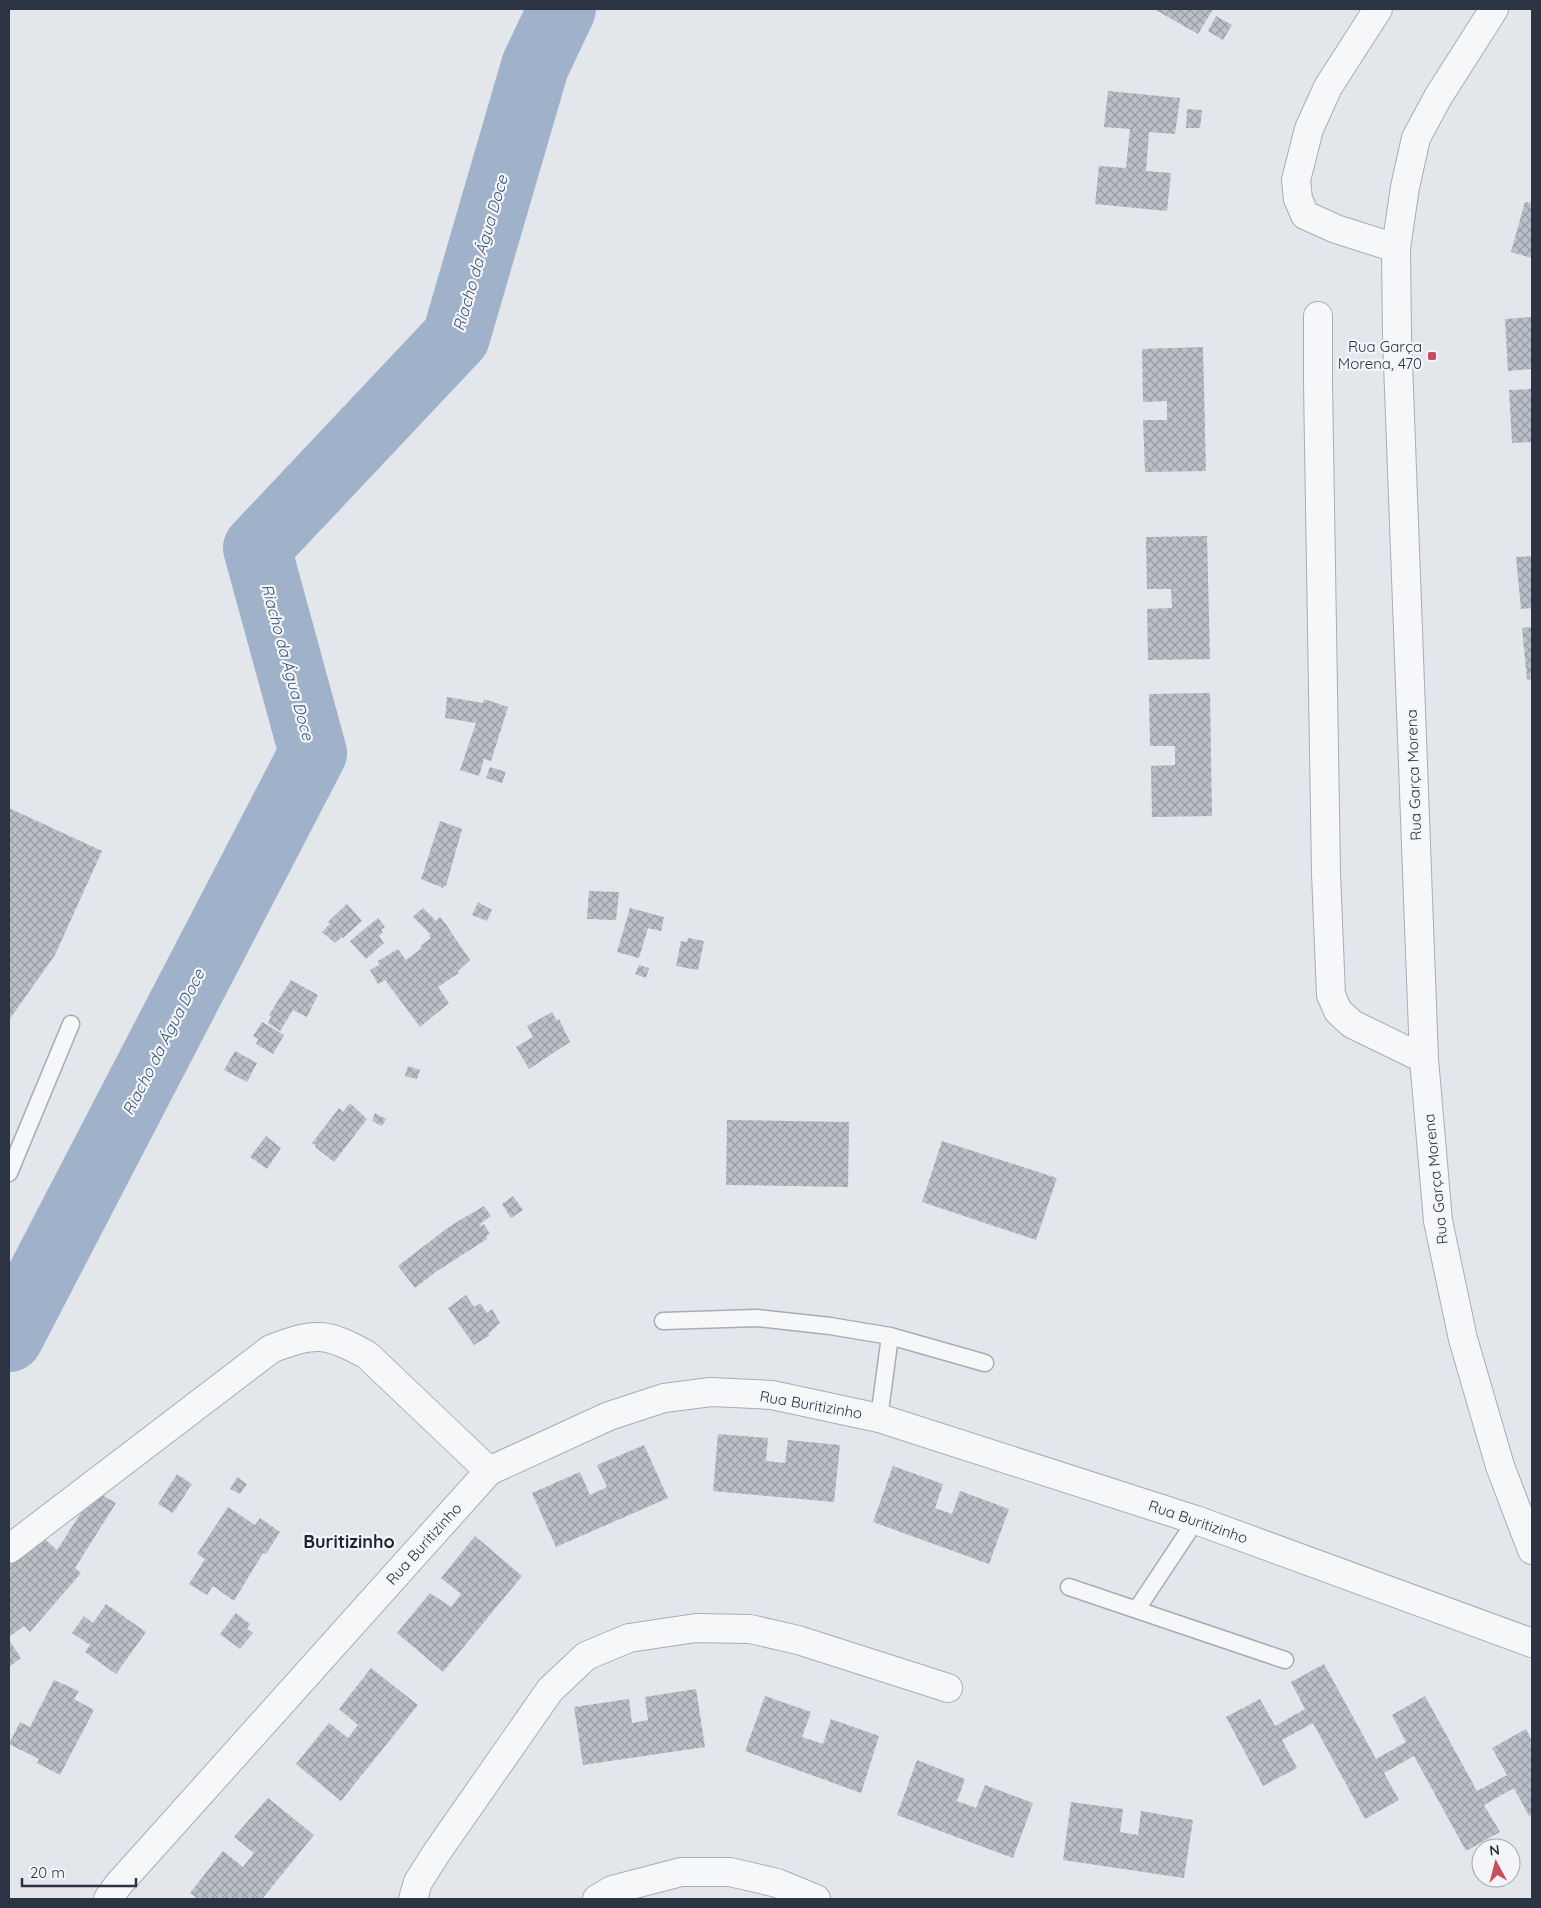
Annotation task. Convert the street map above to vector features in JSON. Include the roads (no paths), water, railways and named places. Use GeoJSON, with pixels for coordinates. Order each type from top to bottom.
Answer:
{"type":"FeatureCollection","features":[{"type":"Feature","properties":{"kind":"street"},"geometry":{"type":"LineString","coordinates":[[1378,9],[1328,87],[1309,130],[1296,180],[1298,199],[1305,215],[1336,229],[1396,248]]}},
{"type":"Feature","properties":{"kind":"street","name":"Rua Garça Morena"},"geometry":{"type":"LineString","coordinates":[[1494,9],[1438,97],[1416,138],[1405,187],[1396,248],[1397,336],[1424,1059],[1438,1221],[1463,1338],[1500,1466],[1532,1550]]}},
{"type":"Feature","properties":{"kind":"street"},"geometry":{"type":"LineString","coordinates":[[1318,316],[1326,873],[1331,995],[1338,1011],[1352,1024],[1424,1059]]}},
{"type":"Feature","properties":{"kind":"street"},"geometry":{"type":"LineString","coordinates":[[9,1549],[272,1349],[298,1339],[321,1336],[343,1341],[367,1355],[489,1471]]}},
{"type":"Feature","properties":{"kind":"street","name":"Rua Buritizinho"},"geometry":{"type":"LineString","coordinates":[[108,1899],[118,1885],[489,1471],[609,1416],[664,1398],[711,1392],[772,1395],[879,1418],[1196,1520],[1532,1643]]}},
{"type":"Feature","properties":{"kind":"street"},"geometry":{"type":"LineString","coordinates":[[413,1899],[418,1882],[437,1852],[550,1690],[586,1656],[630,1638],[696,1628],[750,1629],[798,1640],[948,1688]]}},
{"type":"Feature","properties":{"kind":"street"},"geometry":{"type":"LineString","coordinates":[[597,1899],[612,1890],[681,1872],[730,1872],[777,1883],[816,1899]]}},
{"type":"Feature","properties":{"kind":"lane"},"geometry":{"type":"LineString","coordinates":[[9,1174],[71,1024]]}},
{"type":"Feature","properties":{"kind":"lane"},"geometry":{"type":"LineString","coordinates":[[663,1321],[757,1318],[830,1326],[890,1336],[985,1363]]}},
{"type":"Feature","properties":{"kind":"lane"},"geometry":{"type":"LineString","coordinates":[[879,1418],[890,1336]]}},
{"type":"Feature","properties":{"kind":"lane"},"geometry":{"type":"LineString","coordinates":[[1137,1610],[1196,1520]]}},
{"type":"Feature","properties":{"kind":"lane"},"geometry":{"type":"LineString","coordinates":[[1069,1587],[1285,1660]]}},
{"type":"Feature","properties":{"kind":"waterway","name":"Riacho da Água Doce"},"geometry":{"type":"LineString","coordinates":[[9,1338],[313,753],[257,548],[456,337],[535,66],[562,9]]}},
{"type":"Feature","properties":{"kind":"place","name":"Rua Garça Morena, 470"},"geometry":{"type":"Point","coordinates":[1432,356]}},
{"type":"Feature","properties":{"kind":"district","name":"Buritizinho"},"geometry":{"type":"Point","coordinates":[349,1542]}}]}
